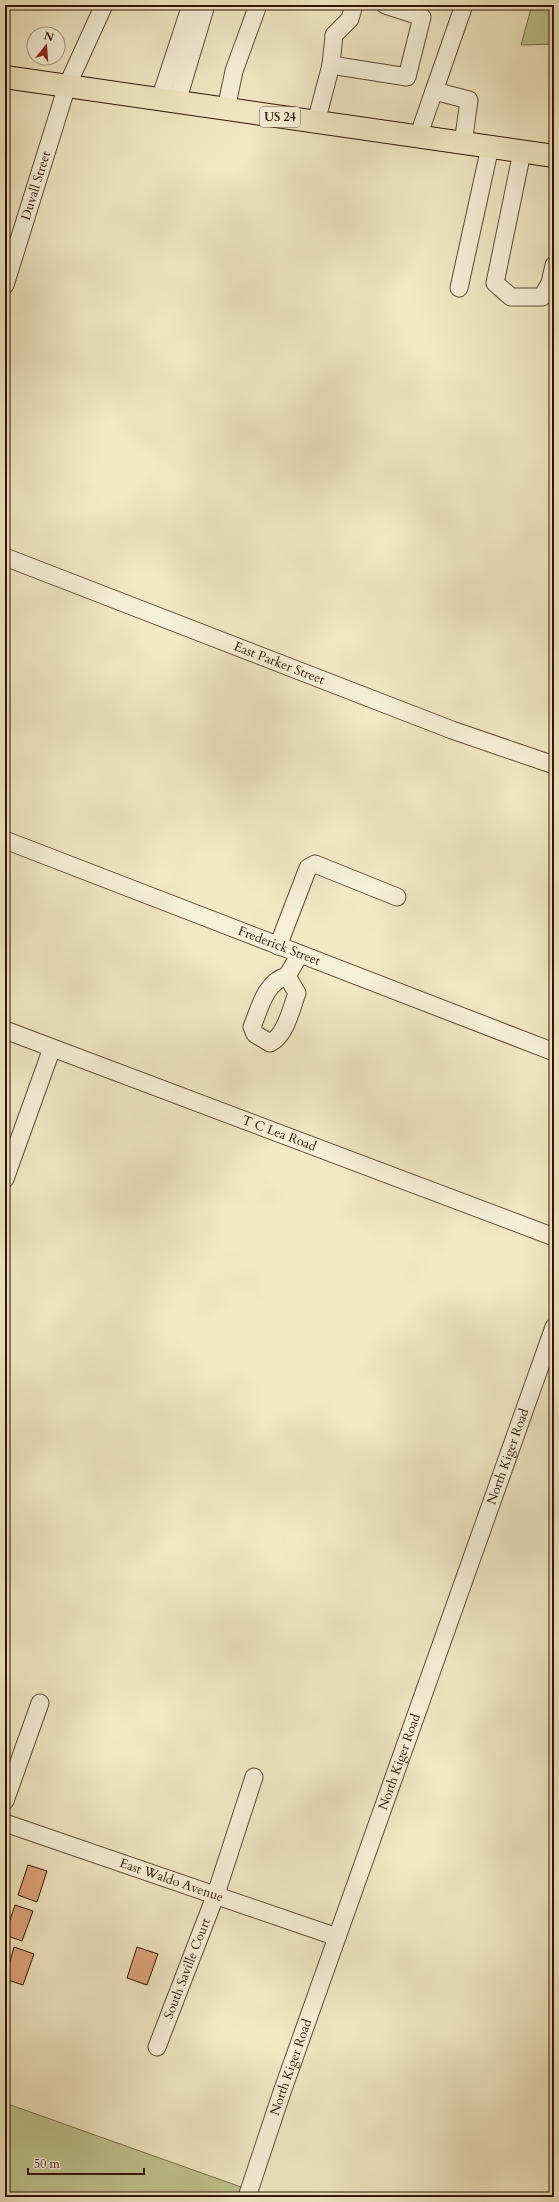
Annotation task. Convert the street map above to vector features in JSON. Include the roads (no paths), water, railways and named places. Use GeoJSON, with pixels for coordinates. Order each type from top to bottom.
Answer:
{"type":"FeatureCollection","features":[{"type":"Feature","properties":{"kind":"main road","name":"US 24"},"geometry":{"type":"LineString","coordinates":[[5,77],[554,156]]}},
{"type":"Feature","properties":{"kind":"street","name":"Duvall Street"},"geometry":{"type":"LineString","coordinates":[[5,285],[67,86],[104,5]]}},
{"type":"Feature","properties":{"kind":"street"},"geometry":{"type":"LineString","coordinates":[[169,100],[182,33],[191,5]]}},
{"type":"Feature","properties":{"kind":"street"},"geometry":{"type":"LineString","coordinates":[[169,100],[206,5]]}},
{"type":"Feature","properties":{"kind":"street"},"geometry":{"type":"LineString","coordinates":[[226,109],[234,71],[258,5]]}},
{"type":"Feature","properties":{"kind":"street"},"geometry":{"type":"LineString","coordinates":[[316,122],[331,65],[334,35],[350,18],[354,5]]}},
{"type":"Feature","properties":{"kind":"street"},"geometry":{"type":"LineString","coordinates":[[331,65],[407,77],[422,16],[385,5]]}},
{"type":"Feature","properties":{"kind":"street"},"geometry":{"type":"LineString","coordinates":[[418,137],[464,5]]}},
{"type":"Feature","properties":{"kind":"street"},"geometry":{"type":"LineString","coordinates":[[434,91],[469,100],[463,144]]}},
{"type":"Feature","properties":{"kind":"street"},"geometry":{"type":"LineString","coordinates":[[459,288],[490,147]]}},
{"type":"Feature","properties":{"kind":"street"},"geometry":{"type":"LineString","coordinates":[[522,152],[495,283],[511,297],[542,297],[550,283],[554,265]]}},
{"type":"Feature","properties":{"kind":"street","name":"East Parker Street"},"geometry":{"type":"LineString","coordinates":[[5,557],[452,730],[554,765]]}},
{"type":"Feature","properties":{"kind":"street","name":"Frederick Street"},"geometry":{"type":"LineString","coordinates":[[5,840],[554,1052]]}},
{"type":"Feature","properties":{"kind":"street"},"geometry":{"type":"LineString","coordinates":[[278,946],[308,868],[316,864],[397,896]]}},
{"type":"Feature","properties":{"kind":"street"},"geometry":{"type":"LineString","coordinates":[[287,976],[300,954]]}},
{"type":"Feature","properties":{"kind":"street","name":"T C Lea Road"},"geometry":{"type":"LineString","coordinates":[[5,1030],[554,1237]]}},
{"type":"Feature","properties":{"kind":"street"},"geometry":{"type":"LineString","coordinates":[[5,1179],[52,1048]]}},
{"type":"Feature","properties":{"kind":"street","name":"North Kiger Road"},"geometry":{"type":"LineString","coordinates":[[247,2197],[554,1327]]}},
{"type":"Feature","properties":{"kind":"street"},"geometry":{"type":"LineString","coordinates":[[5,1801],[40,1703]]}},
{"type":"Feature","properties":{"kind":"street","name":"South Saville Court"},"geometry":{"type":"LineString","coordinates":[[158,2046],[216,1894],[254,1777]]}},
{"type":"Feature","properties":{"kind":"street","name":"East Waldo Avenue"},"geometry":{"type":"LineString","coordinates":[[5,1823],[338,1937]]}}]}
